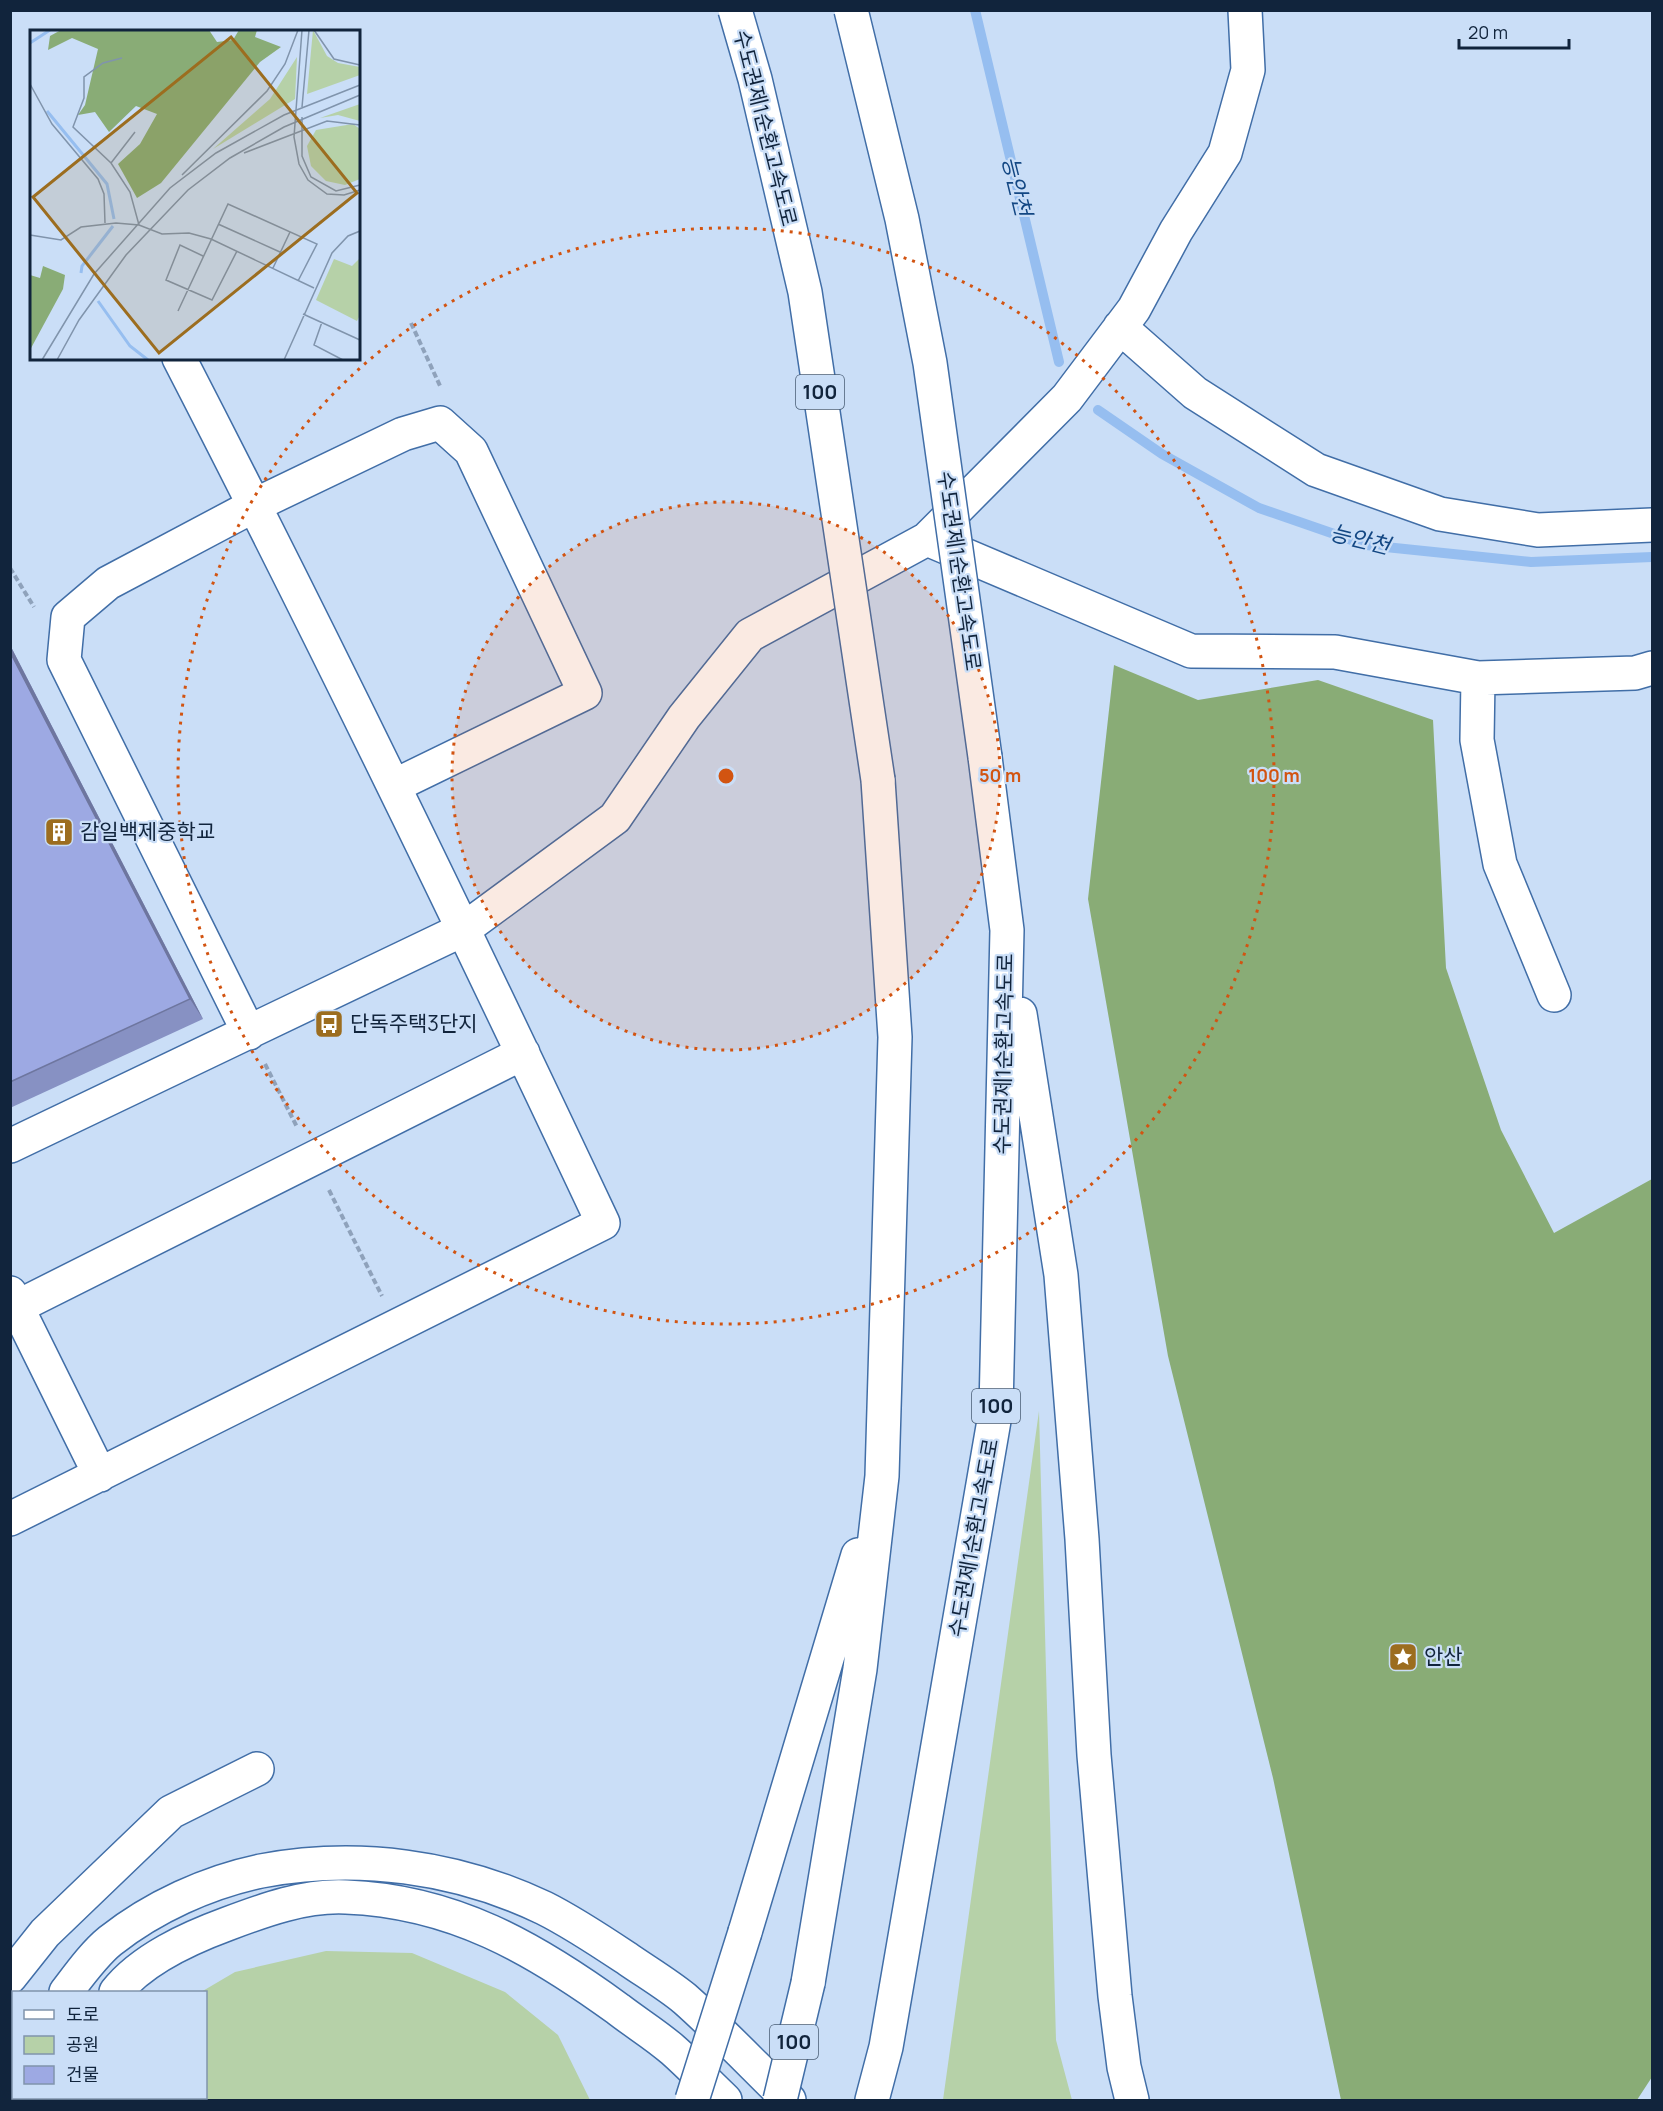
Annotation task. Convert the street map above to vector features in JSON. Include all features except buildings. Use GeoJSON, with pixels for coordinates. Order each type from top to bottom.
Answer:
{"type":"FeatureCollection","features":[{"type":"Feature","properties":{"kind":"main road","name":"수도권제1순환고속도로"},"geometry":{"type":"LineString","coordinates":[[735,10],[755,79],[805,292],[878,780],[895,1037],[882,1476],[860,1669],[808,1983],[780,2100]]}},
{"type":"Feature","properties":{"kind":"main road","name":"수도권제1순환고속도로"},"geometry":{"type":"LineString","coordinates":[[851,10],[902,219],[930,363],[1007,930],[996,1409],[886,2048],[872,2100]]}},
{"type":"Feature","properties":{"kind":"main road"},"geometry":{"type":"LineString","coordinates":[[10,1146],[464,929],[615,818],[684,717],[750,635],[927,539],[1067,398],[1134,309],[1176,231],[1225,153],[1248,70],[1245,10]]}},
{"type":"Feature","properties":{"kind":"main road"},"geometry":{"type":"LineString","coordinates":[[1120,327],[1195,393],[1316,470],[1440,514],[1538,530],[1653,525]]}},
{"type":"Feature","properties":{"kind":"main road"},"geometry":{"type":"LineString","coordinates":[[10,1519],[603,1222],[394,786],[255,505],[180,360]]}},
{"type":"Feature","properties":{"kind":"main road"},"geometry":{"type":"LineString","coordinates":[[249,1033],[64,660],[68,617],[108,583],[255,505],[403,434],[440,423],[471,451],[585,693],[394,786]]}},
{"type":"Feature","properties":{"kind":"main road"},"geometry":{"type":"LineString","coordinates":[[927,539],[1191,651],[1335,652],[1478,678],[1635,673],[1653,668]]}},
{"type":"Feature","properties":{"kind":"main road"},"geometry":{"type":"LineString","coordinates":[[1478,678],[1477,740],[1500,864],[1554,995]]}},
{"type":"Feature","properties":{"kind":"main road"},"geometry":{"type":"LineString","coordinates":[[1007,930],[1061,1275],[1082,1539],[1094,1755],[1115,1996],[1124,2067],[1132,2100]]}},
{"type":"Feature","properties":{"kind":"main road"},"geometry":{"type":"LineString","coordinates":[[100,1474],[14,1300],[523,1053]]}},
{"type":"Feature","properties":{"kind":"main road"},"geometry":{"type":"LineString","coordinates":[[692,2100],[882,1476]]}},
{"type":"Feature","properties":{"kind":"main road"},"geometry":{"type":"LineString","coordinates":[[10,1977],[45,1933],[171,1812],[257,1769]]}},
{"type":"Feature","properties":{"kind":"main road"},"geometry":{"type":"LineString","coordinates":[[67,1991],[109,1942],[149,1915],[188,1895],[235,1876],[289,1866],[334,1862],[382,1863],[444,1874],[489,1887],[544,1908],[596,1938],[684,1998],[789,2100]]}},
{"type":"Feature","properties":{"kind":"main road"},"geometry":{"type":"LineString","coordinates":[[117,1991],[159,1955],[198,1935],[250,1915],[298,1901],[344,1896],[420,1905],[470,1922],[527,1948],[592,1990],[672,2049],[725,2100]]}},
{"type":"Feature","properties":{"kind":"green space"},"geometry":{"type":"Polygon","coordinates":[[[1114,665],[1198,700],[1318,680],[1433,720],[1446,968],[1501,1130],[1554,1233],[1652,1179],[1652,2077],[1637,2100],[1341,2100],[1273,1778],[1168,1356],[1088,899],[1114,665]]]}},
{"type":"Feature","properties":{"kind":"green space"},"geometry":{"type":"Polygon","coordinates":[[[1039,1411],[1056,2040],[1072,2100],[943,2100],[1039,1411]]]}},
{"type":"Feature","properties":{"kind":"green space"},"geometry":{"type":"Polygon","coordinates":[[[326,1951],[412,1953],[505,1992],[558,2035],[590,2100],[102,2100],[207,2099],[207,1991],[203,1991],[235,1972],[326,1951]]]}},
{"type":"Feature","properties":{"kind":"waterway","name":"능안천"},"geometry":{"type":"LineString","coordinates":[[975,10],[1059,362]]}},
{"type":"Feature","properties":{"kind":"waterway","name":"능안천"},"geometry":{"type":"LineString","coordinates":[[1098,410],[1162,454],[1259,508],[1366,545],[1531,562],[1652,557]]}},
{"type":"Feature","properties":{"kind":"place","name":"감일백제중학교"},"geometry":{"type":"Point","coordinates":[59,832]}},
{"type":"Feature","properties":{"kind":"place","name":"단독주택3단지"},"geometry":{"type":"Point","coordinates":[329,1024]}},
{"type":"Feature","properties":{"kind":"place","name":"안산"},"geometry":{"type":"Point","coordinates":[1403,1657]}}]}
